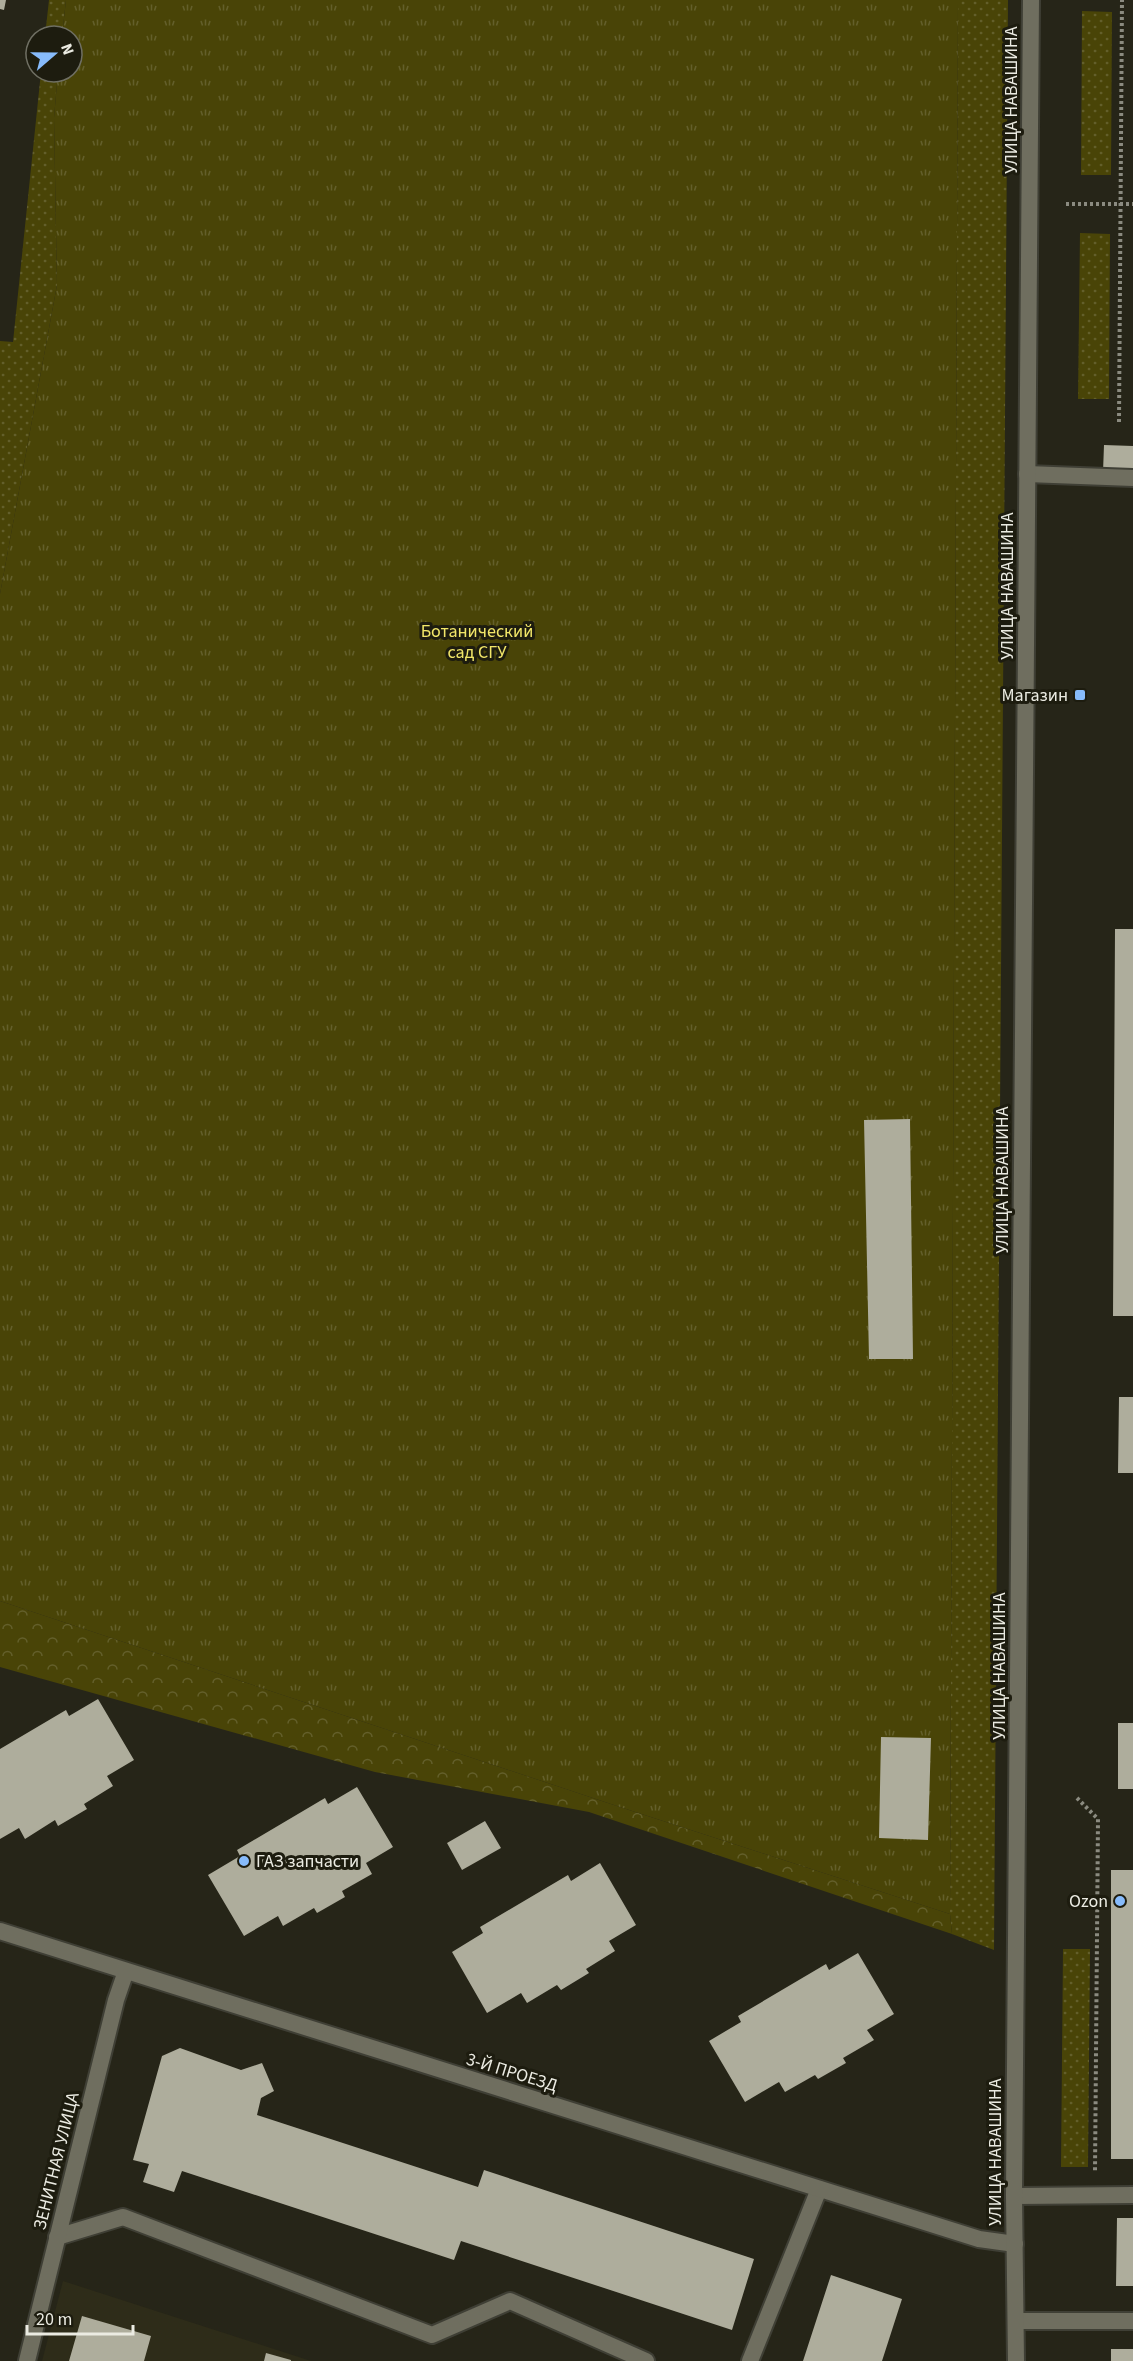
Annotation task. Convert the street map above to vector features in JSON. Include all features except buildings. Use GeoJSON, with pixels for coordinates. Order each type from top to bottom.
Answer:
{"type":"FeatureCollection","features":[{"type":"Feature","properties":{"kind":"main road","name":"УЛИЦА НАВАШИНА"},"geometry":{"type":"LineString","coordinates":[[1016,2361],[1014,2196],[1031,0]]}},
{"type":"Feature","properties":{"kind":"main road"},"geometry":{"type":"LineString","coordinates":[[1027,474],[1133,478]]}},
{"type":"Feature","properties":{"kind":"main road","name":"3-Й ПРОЕЗД"},"geometry":{"type":"LineString","coordinates":[[0,1931],[979,2239],[1015,2244]]}},
{"type":"Feature","properties":{"kind":"main road","name":"ЗЕНИТНАЯ УЛИЦА"},"geometry":{"type":"LineString","coordinates":[[27,2361],[116,2000],[126,1971]]}},
{"type":"Feature","properties":{"kind":"main road"},"geometry":{"type":"LineString","coordinates":[[750,2361],[819,2189]]}},
{"type":"Feature","properties":{"kind":"main road"},"geometry":{"type":"LineString","coordinates":[[1014,2196],[1133,2195]]}},
{"type":"Feature","properties":{"kind":"main road"},"geometry":{"type":"LineString","coordinates":[[57,2237],[123,2217],[432,2335],[510,2301],[646,2361]]}},
{"type":"Feature","properties":{"kind":"main road"},"geometry":{"type":"LineString","coordinates":[[1016,2321],[1133,2321]]}},
{"type":"Feature","properties":{"kind":"path"},"geometry":{"type":"LineString","coordinates":[[1119,422],[1122,0]]}},
{"type":"Feature","properties":{"kind":"path"},"geometry":{"type":"LineString","coordinates":[[1066,204],[1133,204]]}},
{"type":"Feature","properties":{"kind":"path"},"geometry":{"type":"LineString","coordinates":[[1077,1798],[1098,1820],[1095,2176]]}},
{"type":"Feature","properties":{"kind":"shaded area"},"geometry":{"type":"Polygon","coordinates":[[[63,2281],[311,2361],[42,2361],[63,2281]]]}},
{"type":"Feature","properties":{"kind":"green space"},"geometry":{"type":"Polygon","coordinates":[[[49,0],[66,0],[63,24],[46,24],[49,0]]]}},
{"type":"Feature","properties":{"kind":"green space","name":"Ботанический сад СГУ"},"geometry":{"type":"Polygon","coordinates":[[[66,0],[958,0],[950,1914],[0,1601],[0,594],[57,285],[54,118],[57,84],[84,84],[84,24],[63,24],[66,0]]]}},
{"type":"Feature","properties":{"kind":"green space"},"geometry":{"type":"Polygon","coordinates":[[[958,0],[1008,0],[994,1950],[952,1934],[950,1914],[958,0]]]}},
{"type":"Feature","properties":{"kind":"green space"},"geometry":{"type":"Polygon","coordinates":[[[1082,11],[1112,12],[1111,175],[1081,175],[1082,11]]]}},
{"type":"Feature","properties":{"kind":"green space"},"geometry":{"type":"Polygon","coordinates":[[[40,84],[57,84],[54,118],[57,285],[0,594],[0,341],[13,342],[40,84]]]}},
{"type":"Feature","properties":{"kind":"green space"},"geometry":{"type":"Polygon","coordinates":[[[1080,233],[1110,234],[1109,399],[1078,399],[1080,233]]]}},
{"type":"Feature","properties":{"kind":"green space"},"geometry":{"type":"Polygon","coordinates":[[[0,1601],[950,1914],[952,1934],[589,1812],[375,1772],[0,1667],[0,1601]]]}},
{"type":"Feature","properties":{"kind":"green space"},"geometry":{"type":"Polygon","coordinates":[[[1063,1949],[1090,1949],[1088,2167],[1061,2167],[1063,1949]]]}},
{"type":"Feature","properties":{"kind":"place","name":"Магазин"},"geometry":{"type":"Point","coordinates":[1080,695]}},
{"type":"Feature","properties":{"kind":"place","name":"ГАЗ запчасти"},"geometry":{"type":"Point","coordinates":[244,1861]}},
{"type":"Feature","properties":{"kind":"place","name":"Ozon"},"geometry":{"type":"Point","coordinates":[1120,1901]}}]}
